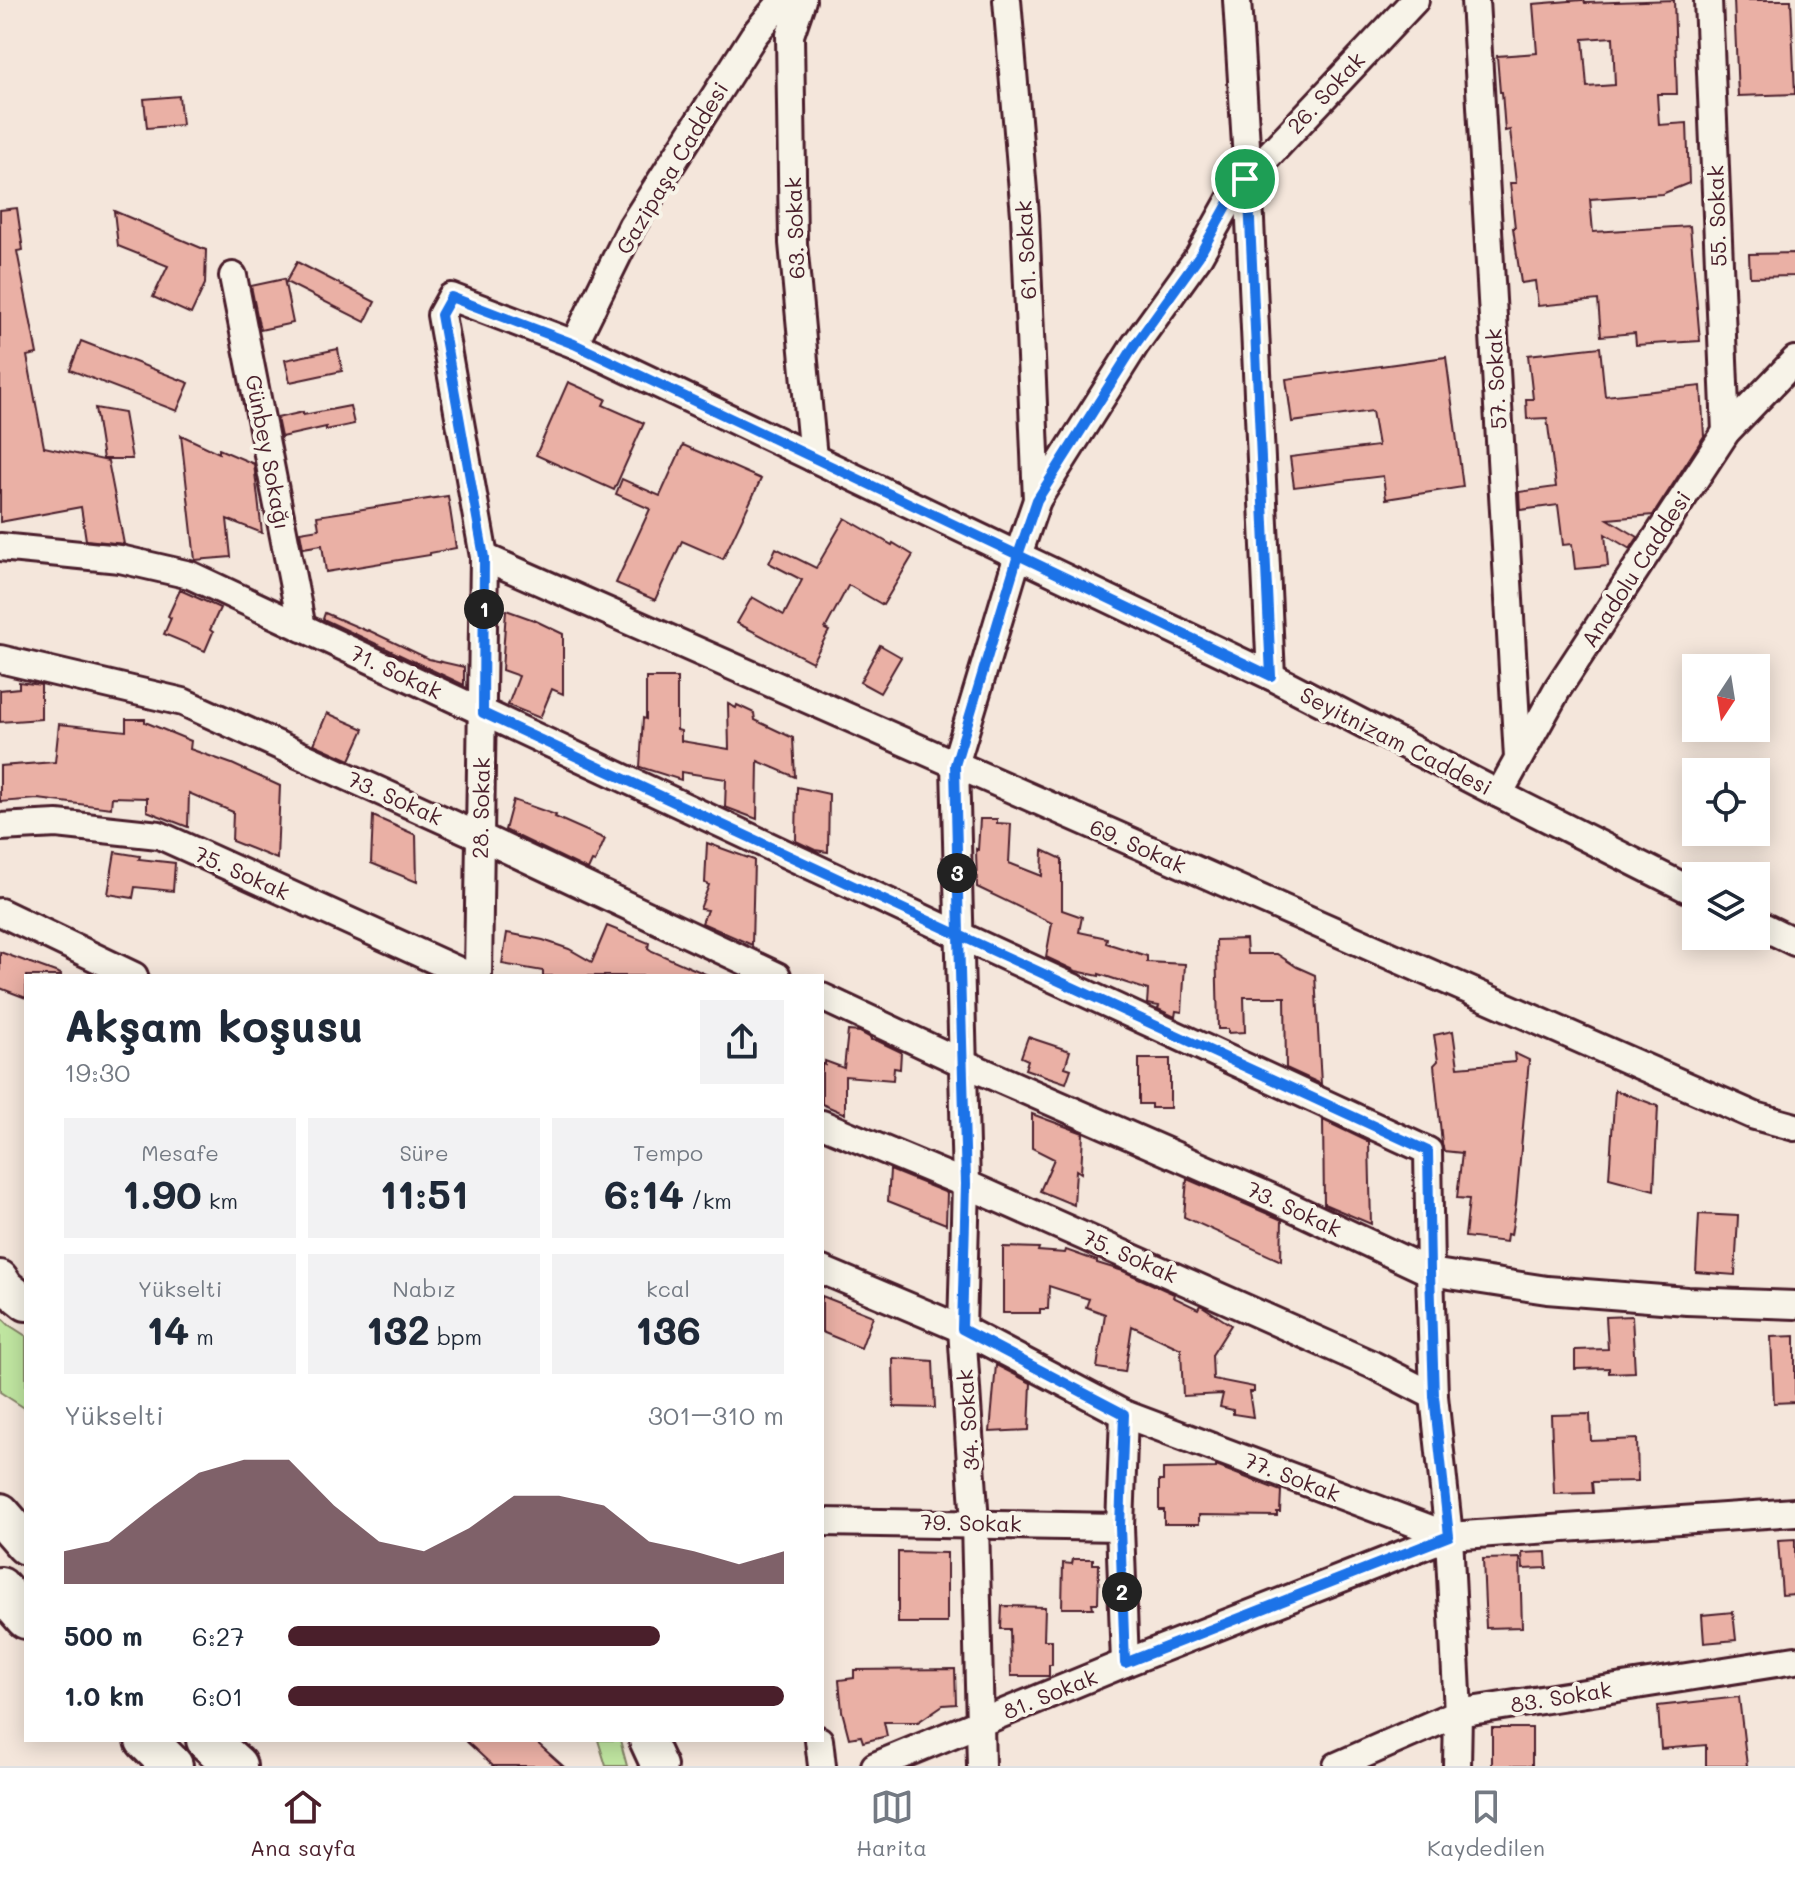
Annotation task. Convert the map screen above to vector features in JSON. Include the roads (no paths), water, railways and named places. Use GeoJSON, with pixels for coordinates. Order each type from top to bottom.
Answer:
{"type":"FeatureCollection","features":[{"type":"Feature","properties":{"kind":"highway"},"geometry":{"type":"LineString","coordinates":[[0,1514],[24,1542]]}},
{"type":"Feature","properties":{"kind":"highway"},"geometry":{"type":"LineString","coordinates":[[0,1588],[24,1616]]}},
{"type":"Feature","properties":{"kind":"highway"},"geometry":{"type":"LineString","coordinates":[[148,1742],[172,1766]]}},
{"type":"Feature","properties":{"kind":"highway"},"geometry":{"type":"LineString","coordinates":[[209,1742],[236,1766]]}},
{"type":"Feature","properties":{"kind":"main road"},"geometry":{"type":"LineString","coordinates":[[0,1278],[24,1301]]}},
{"type":"Feature","properties":{"kind":"main road"},"geometry":{"type":"LineString","coordinates":[[648,1742],[659,1766]]}},
{"type":"Feature","properties":{"kind":"street","name":"Gazipaşa Caddesi"},"geometry":{"type":"LineString","coordinates":[[574,344],[632,226],[754,35],[783,0]]}},
{"type":"Feature","properties":{"kind":"street","name":"63. Sokak"},"geometry":{"type":"LineString","coordinates":[[802,0],[790,35],[793,243],[813,458]]}},
{"type":"Feature","properties":{"kind":"street","name":"61. Sokak"},"geometry":{"type":"LineString","coordinates":[[1007,0],[1025,215],[1037,500]]}},
{"type":"Feature","properties":{"kind":"street"},"geometry":{"type":"LineString","coordinates":[[1237,0],[1271,676]]}},
{"type":"Feature","properties":{"kind":"street","name":"26. Sokak"},"geometry":{"type":"LineString","coordinates":[[1018,555],[1037,500],[1135,345],[1199,256],[1242,179],[1248,177],[1415,0]]}},
{"type":"Feature","properties":{"kind":"street","name":"57. Sokak"},"geometry":{"type":"LineString","coordinates":[[1475,0],[1518,758]]}},
{"type":"Feature","properties":{"kind":"street","name":"55. Sokak"},"geometry":{"type":"LineString","coordinates":[[1708,0],[1726,432]]}},
{"type":"Feature","properties":{"kind":"street","name":"Günbey Sokağı"},"geometry":{"type":"LineString","coordinates":[[233,276],[302,628]]}},
{"type":"Feature","properties":{"kind":"street","name":"28. Sokak"},"geometry":{"type":"LineString","coordinates":[[478,974],[484,557],[441,315],[451,297],[574,344]]}},
{"type":"Feature","properties":{"kind":"street","name":"Seyitnizam Caddesi"},"geometry":{"type":"LineString","coordinates":[[574,344],[1271,676],[1682,886]]}},
{"type":"Feature","properties":{"kind":"street","name":"Anadolu Caddesi"},"geometry":{"type":"LineString","coordinates":[[1499,794],[1558,688],[1726,432],[1795,360]]}},
{"type":"Feature","properties":{"kind":"street","name":"71. Sokak"},"geometry":{"type":"LineString","coordinates":[[0,547],[120,559],[190,575],[1428,1151],[1434,1396],[1449,1536],[1458,1713],[1457,1766]]}},
{"type":"Feature","properties":{"kind":"street","name":"34. Sokak"},"geometry":{"type":"LineString","coordinates":[[981,1766],[975,1523],[962,1329],[966,1184],[955,765],[1018,555]]}},
{"type":"Feature","properties":{"kind":"street","name":"69. Sokak"},"geometry":{"type":"LineString","coordinates":[[484,557],[1755,1116],[1795,1127]]}},
{"type":"Feature","properties":{"kind":"street","name":"73. Sokak"},"geometry":{"type":"LineString","coordinates":[[0,659],[183,702],[773,974]]}},
{"type":"Feature","properties":{"kind":"street","name":"75. Sokak"},"geometry":{"type":"LineString","coordinates":[[0,827],[57,824],[159,835],[466,974]]}},
{"type":"Feature","properties":{"kind":"street"},"geometry":{"type":"LineString","coordinates":[[0,912],[130,974]]}},
{"type":"Feature","properties":{"kind":"street"},"geometry":{"type":"LineString","coordinates":[[1770,930],[1795,942]]}},
{"type":"Feature","properties":{"kind":"street","name":"73. Sokak"},"geometry":{"type":"LineString","coordinates":[[824,998],[963,1063],[1270,1197],[1430,1272],[1547,1290],[1687,1301],[1795,1305]]}},
{"type":"Feature","properties":{"kind":"street","name":"75. Sokak"},"geometry":{"type":"LineString","coordinates":[[824,1125],[966,1184],[1373,1365],[1434,1396]]}},
{"type":"Feature","properties":{"kind":"street","name":"77. Sokak"},"geometry":{"type":"LineString","coordinates":[[824,1271],[962,1329],[1124,1414],[1449,1536],[1795,1512]]}},
{"type":"Feature","properties":{"kind":"street"},"geometry":{"type":"LineString","coordinates":[[1124,1414],[1120,1527],[1125,1663]]}},
{"type":"Feature","properties":{"kind":"street","name":"79. Sokak"},"geometry":{"type":"LineString","coordinates":[[824,1522],[1120,1527]]}},
{"type":"Feature","properties":{"kind":"street","name":"81. Sokak"},"geometry":{"type":"LineString","coordinates":[[875,1766],[1125,1663],[1449,1536]]}},
{"type":"Feature","properties":{"kind":"street","name":"83. Sokak"},"geometry":{"type":"LineString","coordinates":[[1337,1766],[1458,1713],[1795,1660]]}},
{"type":"Feature","properties":{"kind":"street"},"geometry":{"type":"LineString","coordinates":[[819,1742],[822,1766]]}}]}
